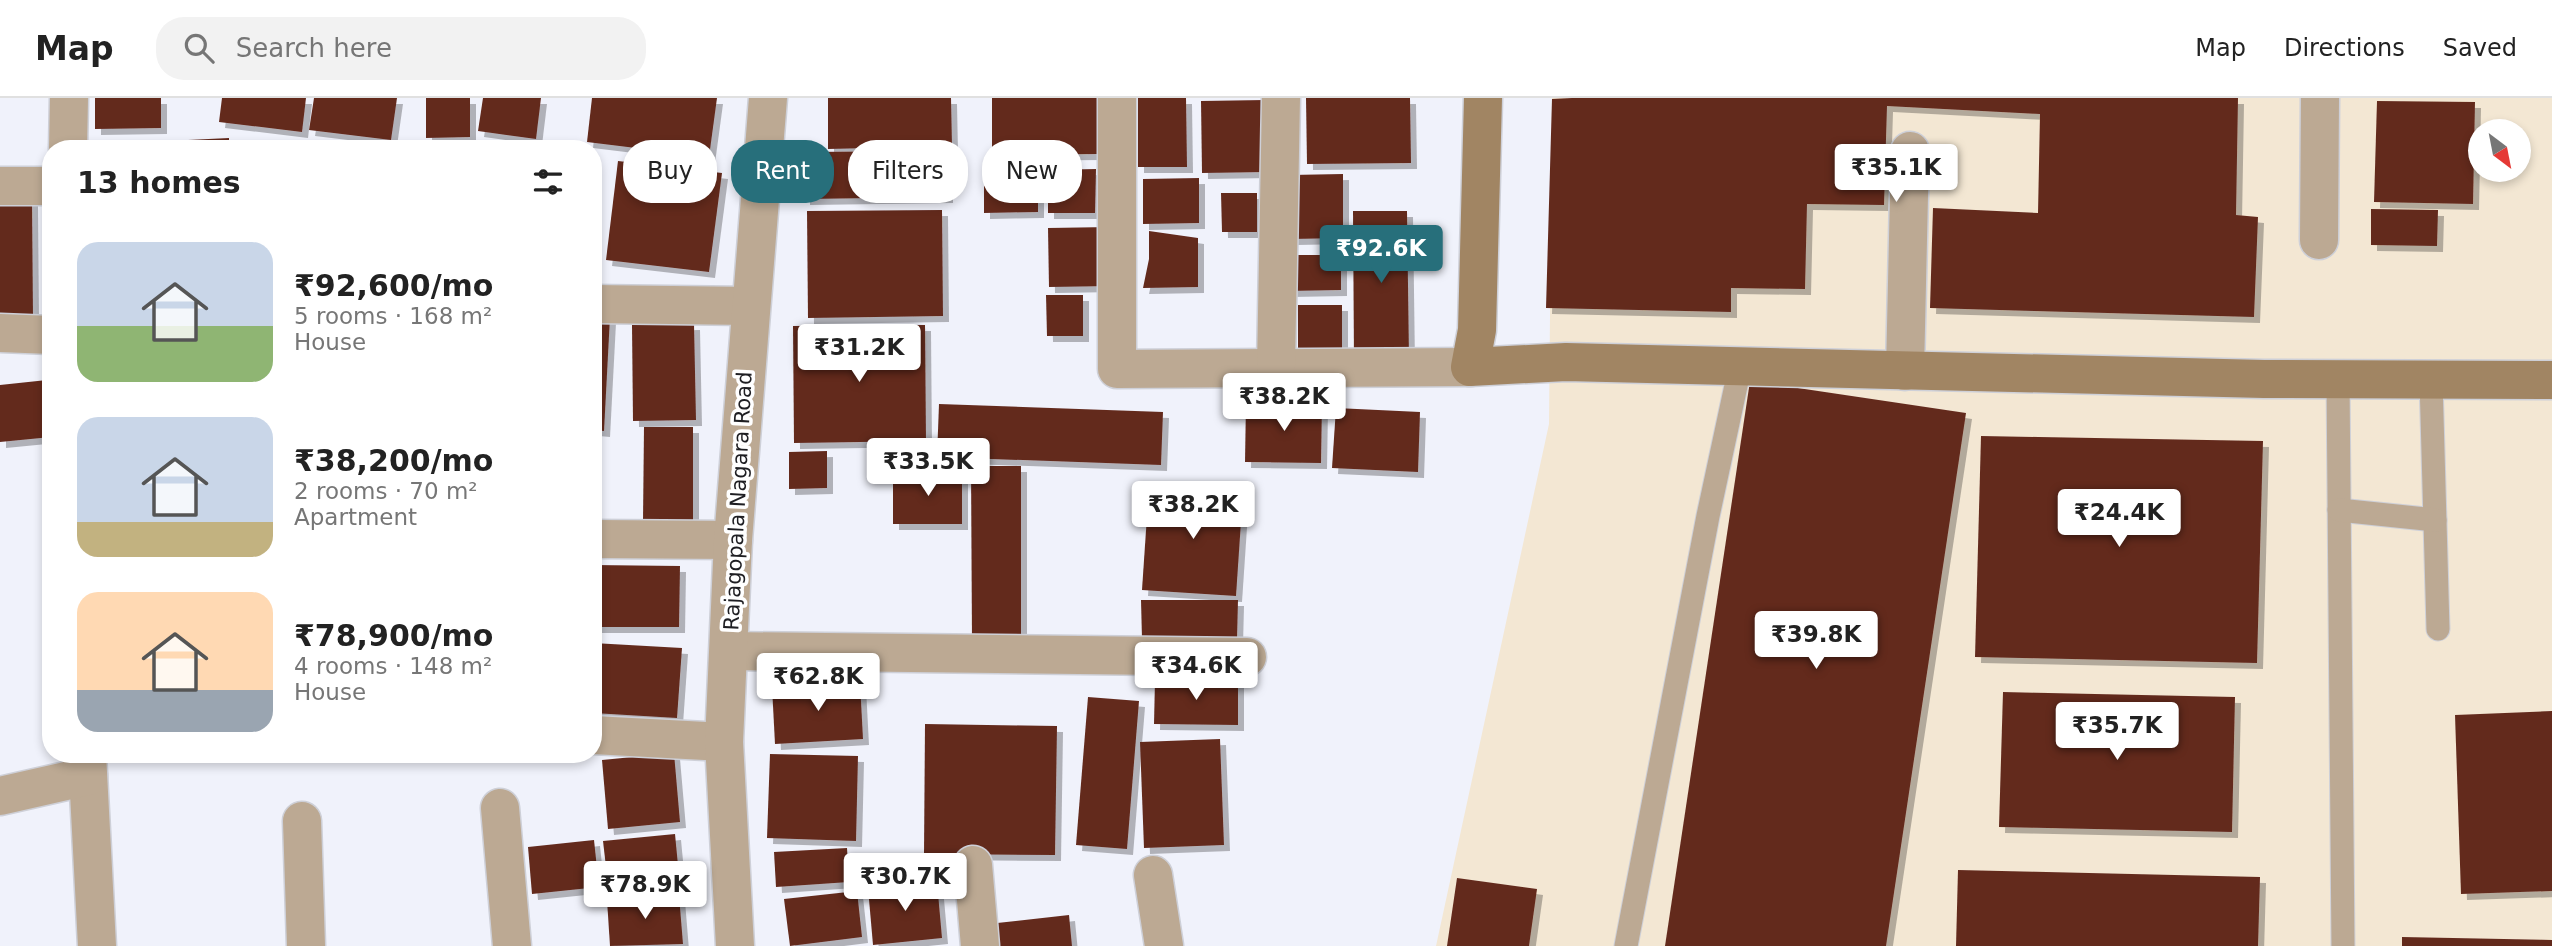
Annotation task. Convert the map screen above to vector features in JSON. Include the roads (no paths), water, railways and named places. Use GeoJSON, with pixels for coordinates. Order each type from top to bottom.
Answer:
{"type":"FeatureCollection","features":[{"type":"Feature","properties":{"kind":"main road"},"geometry":{"type":"LineString","coordinates":[[1483,98],[1477,330],[1470,366],[1566,362],[2338,380],[2552,380]]}},
{"type":"Feature","properties":{"kind":"street"},"geometry":{"type":"LineString","coordinates":[[68,140],[69,98]]}},
{"type":"Feature","properties":{"kind":"street","name":"Rajagopala Nagara Road"},"geometry":{"type":"LineString","coordinates":[[735,946],[724,742],[733,540],[768,98]]}},
{"type":"Feature","properties":{"kind":"street"},"geometry":{"type":"LineString","coordinates":[[1117,98],[1117,369],[1470,366]]}},
{"type":"Feature","properties":{"kind":"street"},"geometry":{"type":"LineString","coordinates":[[1276,367],[1281,98]]}},
{"type":"Feature","properties":{"kind":"street"},"geometry":{"type":"LineString","coordinates":[[2319,240],[2320,98]]}},
{"type":"Feature","properties":{"kind":"street"},"geometry":{"type":"LineString","coordinates":[[1905,371],[1910,151]]}},
{"type":"Feature","properties":{"kind":"street"},"geometry":{"type":"LineString","coordinates":[[0,186],[42,186]]}},
{"type":"Feature","properties":{"kind":"street"},"geometry":{"type":"LineString","coordinates":[[602,304],[750,306]]}},
{"type":"Feature","properties":{"kind":"street"},"geometry":{"type":"LineString","coordinates":[[0,333],[42,335]]}},
{"type":"Feature","properties":{"kind":"street"},"geometry":{"type":"LineString","coordinates":[[602,538],[733,540]]}},
{"type":"Feature","properties":{"kind":"street"},"geometry":{"type":"LineString","coordinates":[[730,651],[1247,657]]}},
{"type":"Feature","properties":{"kind":"street"},"geometry":{"type":"LineString","coordinates":[[602,735],[724,742]]}},
{"type":"Feature","properties":{"kind":"street"},"geometry":{"type":"LineString","coordinates":[[0,796],[88,765],[97,946]]}},
{"type":"Feature","properties":{"kind":"street"},"geometry":{"type":"LineString","coordinates":[[500,808],[512,946]]}},
{"type":"Feature","properties":{"kind":"street"},"geometry":{"type":"LineString","coordinates":[[302,821],[306,946]]}},
{"type":"Feature","properties":{"kind":"street"},"geometry":{"type":"LineString","coordinates":[[973,865],[980,946]]}},
{"type":"Feature","properties":{"kind":"street"},"geometry":{"type":"LineString","coordinates":[[1153,875],[1164,946]]}},
{"type":"Feature","properties":{"kind":"lane"},"geometry":{"type":"LineString","coordinates":[[1626,946],[1708,516],[1740,367]]}},
{"type":"Feature","properties":{"kind":"lane"},"geometry":{"type":"LineString","coordinates":[[2338,380],[2343,946]]}},
{"type":"Feature","properties":{"kind":"lane"},"geometry":{"type":"LineString","coordinates":[[2431,380],[2438,629]]}},
{"type":"Feature","properties":{"kind":"lane"},"geometry":{"type":"LineString","coordinates":[[2339,510],[2435,520]]}}]}
